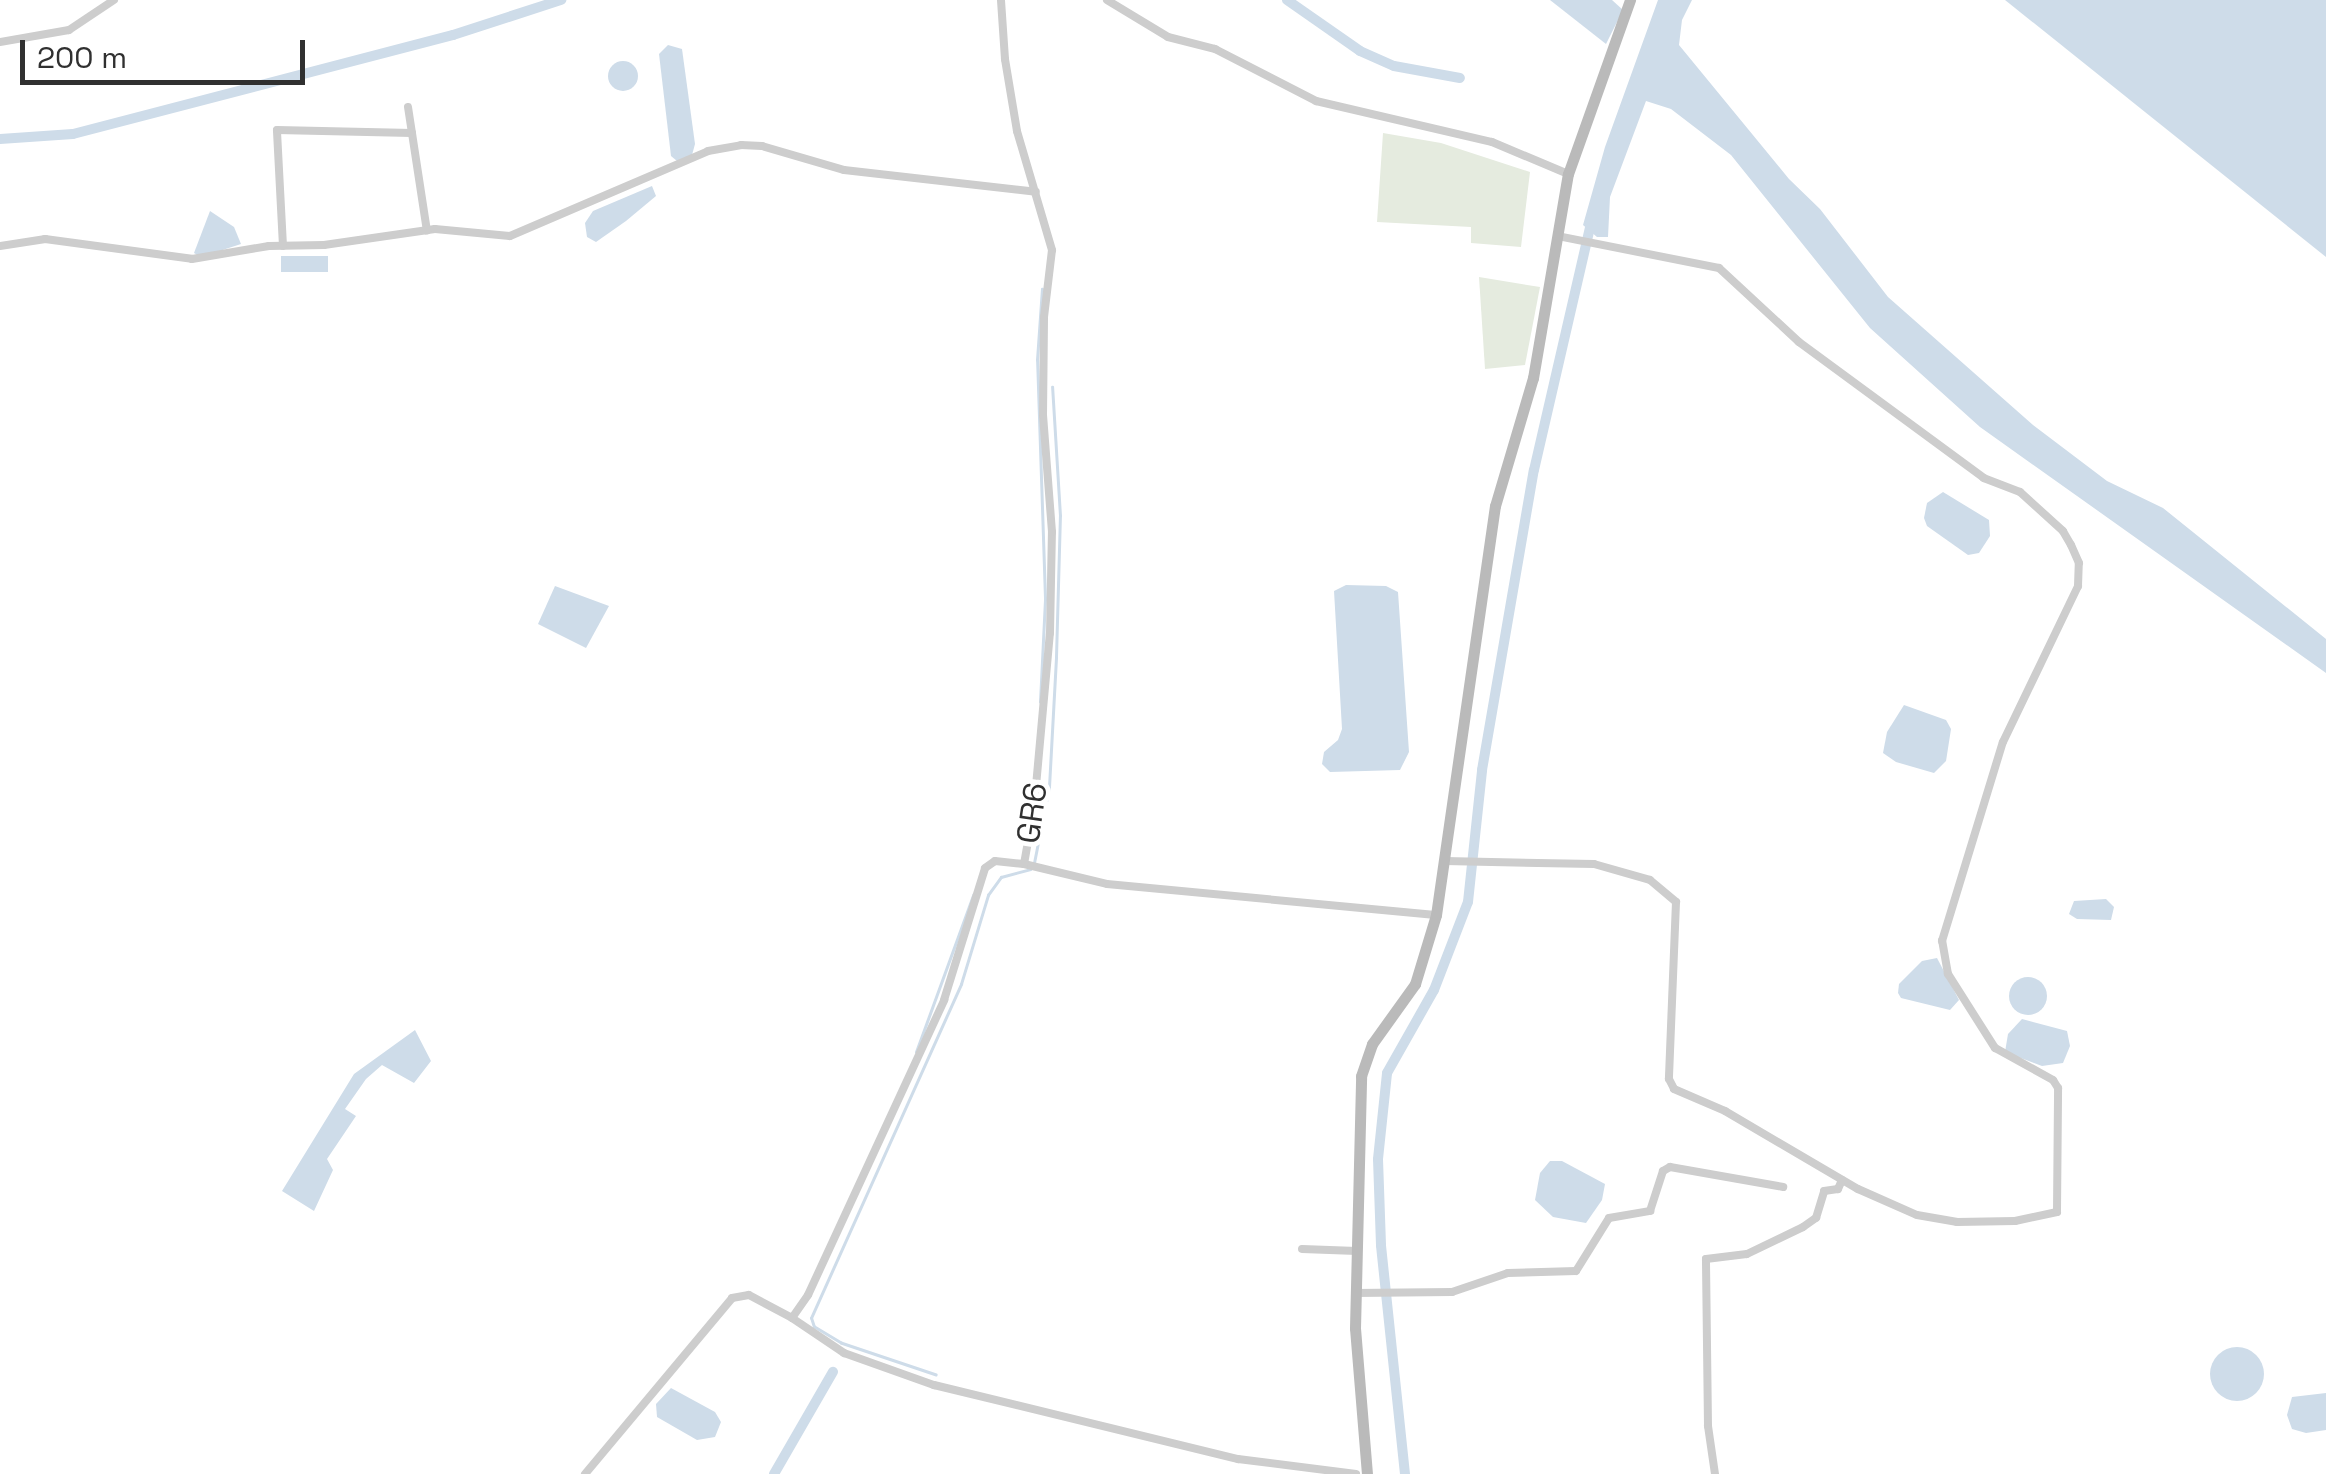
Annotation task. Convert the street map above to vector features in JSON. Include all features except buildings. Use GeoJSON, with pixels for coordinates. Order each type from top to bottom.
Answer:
{"type":"FeatureCollection","features":[{"type":"Feature","properties":{"kind":"main road"},"geometry":{"type":"LineString","coordinates":[[1367,1474],[1356,1293],[1359,1116],[1365,1057],[1414,984],[1436,915],[1449,861],[1491,529],[1533,378],[1563,236],[1568,174],[1630,0]]}},
{"type":"Feature","properties":{"kind":"street"},"geometry":{"type":"LineString","coordinates":[[0,42],[69,30],[114,0]]}},
{"type":"Feature","properties":{"kind":"street","name":"GR6"},"geometry":{"type":"LineString","coordinates":[[792,1318],[808,1295],[938,1014],[958,964],[985,868],[996,862],[1024,864],[1046,698],[1052,532],[1043,415],[1044,317],[1052,250],[1008,85],[1001,0]]}},
{"type":"Feature","properties":{"kind":"street"},"geometry":{"type":"LineString","coordinates":[[1107,0],[1168,37],[1215,50],[1316,101],[1492,142],[1568,174]]}},
{"type":"Feature","properties":{"kind":"street"},"geometry":{"type":"LineString","coordinates":[[408,107],[427,231]]}},
{"type":"Feature","properties":{"kind":"street"},"geometry":{"type":"LineString","coordinates":[[283,246],[277,130],[412,134]]}},
{"type":"Feature","properties":{"kind":"street"},"geometry":{"type":"LineString","coordinates":[[0,246],[45,238],[192,259],[427,231],[510,236],[708,151],[741,145],[762,146],[844,170],[1036,192]]}},
{"type":"Feature","properties":{"kind":"street"},"geometry":{"type":"LineString","coordinates":[[1449,861],[1594,864],[1637,874],[1676,902],[1671,1086],[1725,1111],[1842,1180],[1917,1215],[1957,1222],[2015,1221],[2057,1212],[2058,1088],[2053,1080],[2006,1058],[1995,1048],[1948,974],[1942,941],[2003,742],[2075,593],[2078,563],[2063,531],[2020,492],[1984,478],[1799,342],[1719,268],[1563,236]]}},
{"type":"Feature","properties":{"kind":"street"},"geometry":{"type":"LineString","coordinates":[[1024,864],[1123,886],[1436,915]]}},
{"type":"Feature","properties":{"kind":"street"},"geometry":{"type":"LineString","coordinates":[[1356,1293],[1452,1292],[1508,1273],[1582,1268],[1609,1218],[1650,1212],[1664,1170],[1670,1167],[1783,1187]]}},
{"type":"Feature","properties":{"kind":"street"},"geometry":{"type":"LineString","coordinates":[[1715,1474],[1708,1426],[1706,1259],[1746,1254],[1804,1227],[1816,1218],[1824,1191],[1838,1188],[1842,1180]]}},
{"type":"Feature","properties":{"kind":"street"},"geometry":{"type":"LineString","coordinates":[[1302,1249],[1357,1251]]}},
{"type":"Feature","properties":{"kind":"street"},"geometry":{"type":"LineString","coordinates":[[585,1474],[732,1298],[749,1295],[844,1353],[934,1385],[1238,1458],[1356,1474]]}},
{"type":"Feature","properties":{"kind":"shaded area"},"geometry":{"type":"Polygon","coordinates":[[[1383,133],[1441,143],[1530,172],[1521,247],[1471,243],[1471,227],[1377,222],[1383,133]]]}},
{"type":"Feature","properties":{"kind":"shaded area"},"geometry":{"type":"Polygon","coordinates":[[[1479,277],[1540,287],[1525,365],[1485,369],[1479,277]]]}},
{"type":"Feature","properties":{"kind":"water"},"geometry":{"type":"Polygon","coordinates":[[[1550,0],[1612,0],[1623,10],[1606,44],[1550,0]]]}},
{"type":"Feature","properties":{"kind":"water"},"geometry":{"type":"Polygon","coordinates":[[[1658,0],[1692,0],[1682,20],[1679,45],[1789,179],[1820,209],[1888,297],[2033,425],[2107,481],[2163,508],[2326,639],[2326,673],[1980,427],[1870,328],[1731,155],[1671,109],[1646,101],[1610,197],[1608,237],[1597,237],[1583,225],[1605,147],[1658,0]]]}},
{"type":"Feature","properties":{"kind":"water"},"geometry":{"type":"Polygon","coordinates":[[[2005,0],[2326,0],[2326,257],[2005,0]]]}},
{"type":"Feature","properties":{"kind":"water"},"geometry":{"type":"Polygon","coordinates":[[[668,45],[682,49],[695,144],[692,155],[677,161],[671,156],[659,54],[668,45]]]}},
{"type":"Feature","properties":{"kind":"water"},"geometry":{"type":"Polygon","coordinates":[[[623,61],[634,65],[638,76],[634,87],[623,91],[612,87],[608,76],[612,65],[623,61]]]}},
{"type":"Feature","properties":{"kind":"water"},"geometry":{"type":"Polygon","coordinates":[[[652,186],[656,196],[626,221],[596,242],[587,237],[585,223],[593,211],[652,186]]]}},
{"type":"Feature","properties":{"kind":"water"},"geometry":{"type":"Polygon","coordinates":[[[210,211],[234,227],[241,244],[201,257],[194,253],[210,211]]]}},
{"type":"Feature","properties":{"kind":"water"},"geometry":{"type":"Polygon","coordinates":[[[281,256],[328,256],[328,272],[281,272],[281,256]]]}},
{"type":"Feature","properties":{"kind":"water"},"geometry":{"type":"Polygon","coordinates":[[[1943,492],[1989,520],[1990,536],[1979,553],[1968,555],[1927,526],[1927,503],[1943,492]]]}},
{"type":"Feature","properties":{"kind":"water"},"geometry":{"type":"Polygon","coordinates":[[[1346,585],[1386,586],[1398,592],[1409,752],[1400,770],[1330,772],[1322,764],[1324,752],[1338,740],[1342,729],[1334,591],[1346,585]]]}},
{"type":"Feature","properties":{"kind":"water"},"geometry":{"type":"Polygon","coordinates":[[[555,586],[609,606],[586,648],[538,624],[555,586]]]}},
{"type":"Feature","properties":{"kind":"water"},"geometry":{"type":"Polygon","coordinates":[[[1904,705],[1946,720],[1951,729],[1946,761],[1934,773],[1896,762],[1883,753],[1887,732],[1904,705]]]}},
{"type":"Feature","properties":{"kind":"water"},"geometry":{"type":"Polygon","coordinates":[[[2106,899],[2114,907],[2111,920],[2077,919],[2069,914],[2074,901],[2106,899]]]}},
{"type":"Feature","properties":{"kind":"water"},"geometry":{"type":"Polygon","coordinates":[[[1937,958],[1959,1000],[1950,1010],[1901,998],[1899,984],[1922,961],[1937,958]]]}},
{"type":"Feature","properties":{"kind":"water"},"geometry":{"type":"Polygon","coordinates":[[[2028,977],[2041,983],[2047,996],[2041,1009],[2028,1015],[2015,1009],[2009,996],[2015,983],[2028,977]]]}},
{"type":"Feature","properties":{"kind":"water"},"geometry":{"type":"Polygon","coordinates":[[[2022,1019],[2067,1031],[2070,1046],[2063,1063],[2042,1066],[2005,1052],[2008,1034],[2022,1019]]]}},
{"type":"Feature","properties":{"kind":"water"},"geometry":{"type":"Polygon","coordinates":[[[415,1030],[431,1061],[414,1083],[382,1065],[366,1079],[345,1109],[356,1116],[327,1159],[333,1170],[314,1211],[282,1191],[354,1074],[415,1030]]]}},
{"type":"Feature","properties":{"kind":"water"},"geometry":{"type":"Polygon","coordinates":[[[1550,1161],[1562,1161],[1605,1184],[1602,1200],[1586,1223],[1553,1217],[1535,1200],[1540,1173],[1550,1161]]]}},
{"type":"Feature","properties":{"kind":"water"},"geometry":{"type":"Polygon","coordinates":[[[2237,1347],[2256,1355],[2264,1374],[2256,1393],[2237,1401],[2218,1393],[2210,1374],[2218,1355],[2237,1347]]]}},
{"type":"Feature","properties":{"kind":"water"},"geometry":{"type":"Polygon","coordinates":[[[671,1388],[715,1412],[721,1422],[715,1437],[697,1440],[657,1417],[656,1404],[671,1388]]]}},
{"type":"Feature","properties":{"kind":"water"},"geometry":{"type":"Polygon","coordinates":[[[2326,1393],[2326,1430],[2306,1433],[2292,1429],[2287,1415],[2292,1397],[2326,1393]]]}},
{"type":"Feature","properties":{"kind":"waterway"},"geometry":{"type":"LineString","coordinates":[[0,139],[73,134],[453,35],[561,0]]}},
{"type":"Feature","properties":{"kind":"waterway"},"geometry":{"type":"LineString","coordinates":[[1287,0],[1360,51],[1394,66],[1460,78]]}},
{"type":"Feature","properties":{"kind":"waterway"},"geometry":{"type":"LineString","coordinates":[[1405,1474],[1381,1245],[1378,1159],[1387,1073],[1434,990],[1468,902],[1482,770],[1534,470],[1592,219]]}},
{"type":"Feature","properties":{"kind":"waterway"},"geometry":{"type":"LineString","coordinates":[[1040,702],[1045,598],[1037,360],[1042,289]]}},
{"type":"Feature","properties":{"kind":"waterway"},"geometry":{"type":"LineString","coordinates":[[1034,863],[1049,787],[1056,657],[1060,516],[1052,387]]}},
{"type":"Feature","properties":{"kind":"waterway"},"geometry":{"type":"LineString","coordinates":[[936,1375],[841,1343],[814,1327],[811,1318],[961,984],[988,895],[1001,877],[1030,869]]}},
{"type":"Feature","properties":{"kind":"waterway"},"geometry":{"type":"LineString","coordinates":[[916,1052],[973,895]]}},
{"type":"Feature","properties":{"kind":"waterway"},"geometry":{"type":"LineString","coordinates":[[774,1474],[833,1372]]}}]}
